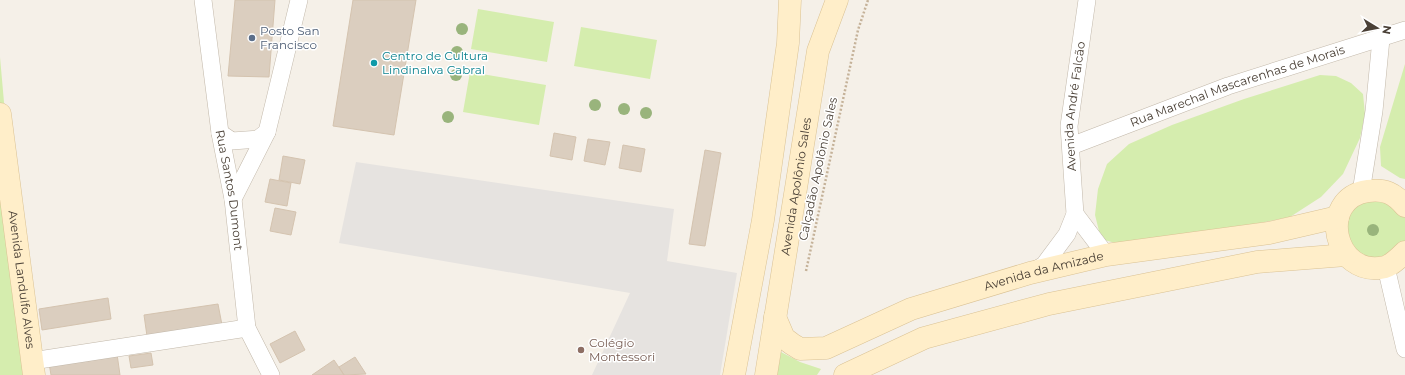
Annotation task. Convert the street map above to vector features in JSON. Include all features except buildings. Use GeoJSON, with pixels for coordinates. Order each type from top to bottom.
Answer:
{"type":"FeatureCollection","features":[{"type":"Feature","properties":{"kind":"street","name":"Rua Santos Dumont"},"geometry":{"type":"LineString","coordinates":[[203,0],[220,133],[233,199],[247,328],[272,375]]}},
{"type":"Feature","properties":{"kind":"street"},"geometry":{"type":"LineString","coordinates":[[233,199],[267,132],[299,0]]}},
{"type":"Feature","properties":{"kind":"street"},"geometry":{"type":"LineString","coordinates":[[734,375],[763,220],[788,42],[790,0]]}},
{"type":"Feature","properties":{"kind":"street","name":"Avenida Apolônio Sales"},"geometry":{"type":"LineString","coordinates":[[766,375],[818,51],[837,0]]}},
{"type":"Feature","properties":{"kind":"street","name":"Avenida André Falcão"},"geometry":{"type":"LineString","coordinates":[[1030,273],[1044,265],[1067,234],[1075,214],[1069,126],[1087,0]]}},
{"type":"Feature","properties":{"kind":"street","name":"Rua Marechal Mascarenhas de Morais"},"geometry":{"type":"LineString","coordinates":[[1071,146],[1228,86],[1405,30]]}},
{"type":"Feature","properties":{"kind":"street"},"geometry":{"type":"LineString","coordinates":[[1361,192],[1374,111],[1381,38]]}},
{"type":"Feature","properties":{"kind":"street","name":"Avenida Landulfo Alves"},"geometry":{"type":"LineString","coordinates":[[0,114],[33,368]]}},
{"type":"Feature","properties":{"kind":"street"},"geometry":{"type":"LineString","coordinates":[[220,133],[232,141],[258,139],[267,132]]}},
{"type":"Feature","properties":{"kind":"street"},"geometry":{"type":"LineString","coordinates":[[1402,198],[1378,190],[1361,192],[1346,202],[1338,216],[1336,233],[1346,255],[1366,268],[1386,266],[1405,252]]}},
{"type":"Feature","properties":{"kind":"street"},"geometry":{"type":"LineString","coordinates":[[1075,214],[1106,255]]}},
{"type":"Feature","properties":{"kind":"street","name":"Avenida da Amizade"},"geometry":{"type":"LineString","coordinates":[[775,317],[784,338],[792,344],[800,348],[826,348],[911,309],[1030,273],[1106,255],[1269,233],[1338,216]]}},
{"type":"Feature","properties":{"kind":"street"},"geometry":{"type":"LineString","coordinates":[[844,375],[924,338],[1049,304],[1174,277],[1257,262],[1346,255]]}},
{"type":"Feature","properties":{"kind":"street"},"geometry":{"type":"LineString","coordinates":[[1386,266],[1405,349]]}},
{"type":"Feature","properties":{"kind":"street"},"geometry":{"type":"LineString","coordinates":[[911,309],[924,338]]}},
{"type":"Feature","properties":{"kind":"street"},"geometry":{"type":"LineString","coordinates":[[33,368],[247,328]]}},
{"type":"Feature","properties":{"kind":"path","name":"Calçadão Apolônio Sales"},"geometry":{"type":"LineString","coordinates":[[805,273],[858,30],[868,0]]}},
{"type":"Feature","properties":{"kind":"green space"},"geometry":{"type":"Polygon","coordinates":[[[478,9],[554,22],[547,62],[471,49],[478,9]]]}},
{"type":"Feature","properties":{"kind":"green space"},"geometry":{"type":"Polygon","coordinates":[[[581,27],[657,40],[650,79],[574,66],[581,27]]]}},
{"type":"Feature","properties":{"kind":"green space"},"geometry":{"type":"Polygon","coordinates":[[[0,57],[27,362],[25,375],[0,375],[0,57]]]}},
{"type":"Feature","properties":{"kind":"green space"},"geometry":{"type":"Polygon","coordinates":[[[1405,64],[1405,179],[1400,178],[1381,166],[1380,147],[1405,64]]]}},
{"type":"Feature","properties":{"kind":"green space"},"geometry":{"type":"Polygon","coordinates":[[[470,72],[546,85],[539,125],[463,112],[470,72]]]}},
{"type":"Feature","properties":{"kind":"green space"},"geometry":{"type":"Polygon","coordinates":[[[1320,75],[1336,76],[1351,83],[1363,94],[1365,114],[1360,138],[1343,174],[1321,197],[1290,217],[1235,228],[1115,243],[1101,239],[1095,215],[1098,189],[1107,164],[1129,144],[1172,125],[1244,99],[1320,75]]]}},
{"type":"Feature","properties":{"kind":"green space"},"geometry":{"type":"Polygon","coordinates":[[[1373,196],[1405,211],[1405,252],[1396,260],[1353,259],[1344,215],[1373,196]]]}},
{"type":"Feature","properties":{"kind":"green space"},"geometry":{"type":"Polygon","coordinates":[[[781,352],[800,362],[821,369],[817,375],[777,375],[781,352]]]}},
{"type":"Feature","properties":{"kind":"shaded area"},"geometry":{"type":"Polygon","coordinates":[[[356,162],[674,209],[667,261],[737,273],[720,375],[592,375],[630,293],[339,243],[356,162]]]}},
{"type":"Feature","properties":{"kind":"place","name":"Posto San Francisco"},"geometry":{"type":"Point","coordinates":[252,38]}},
{"type":"Feature","properties":{"kind":"place","name":"Centro de Cultura Lindinalva Cabral"},"geometry":{"type":"Point","coordinates":[374,63]}},
{"type":"Feature","properties":{"kind":"place","name":"Colégio Montessori"},"geometry":{"type":"Point","coordinates":[581,350]}}]}
